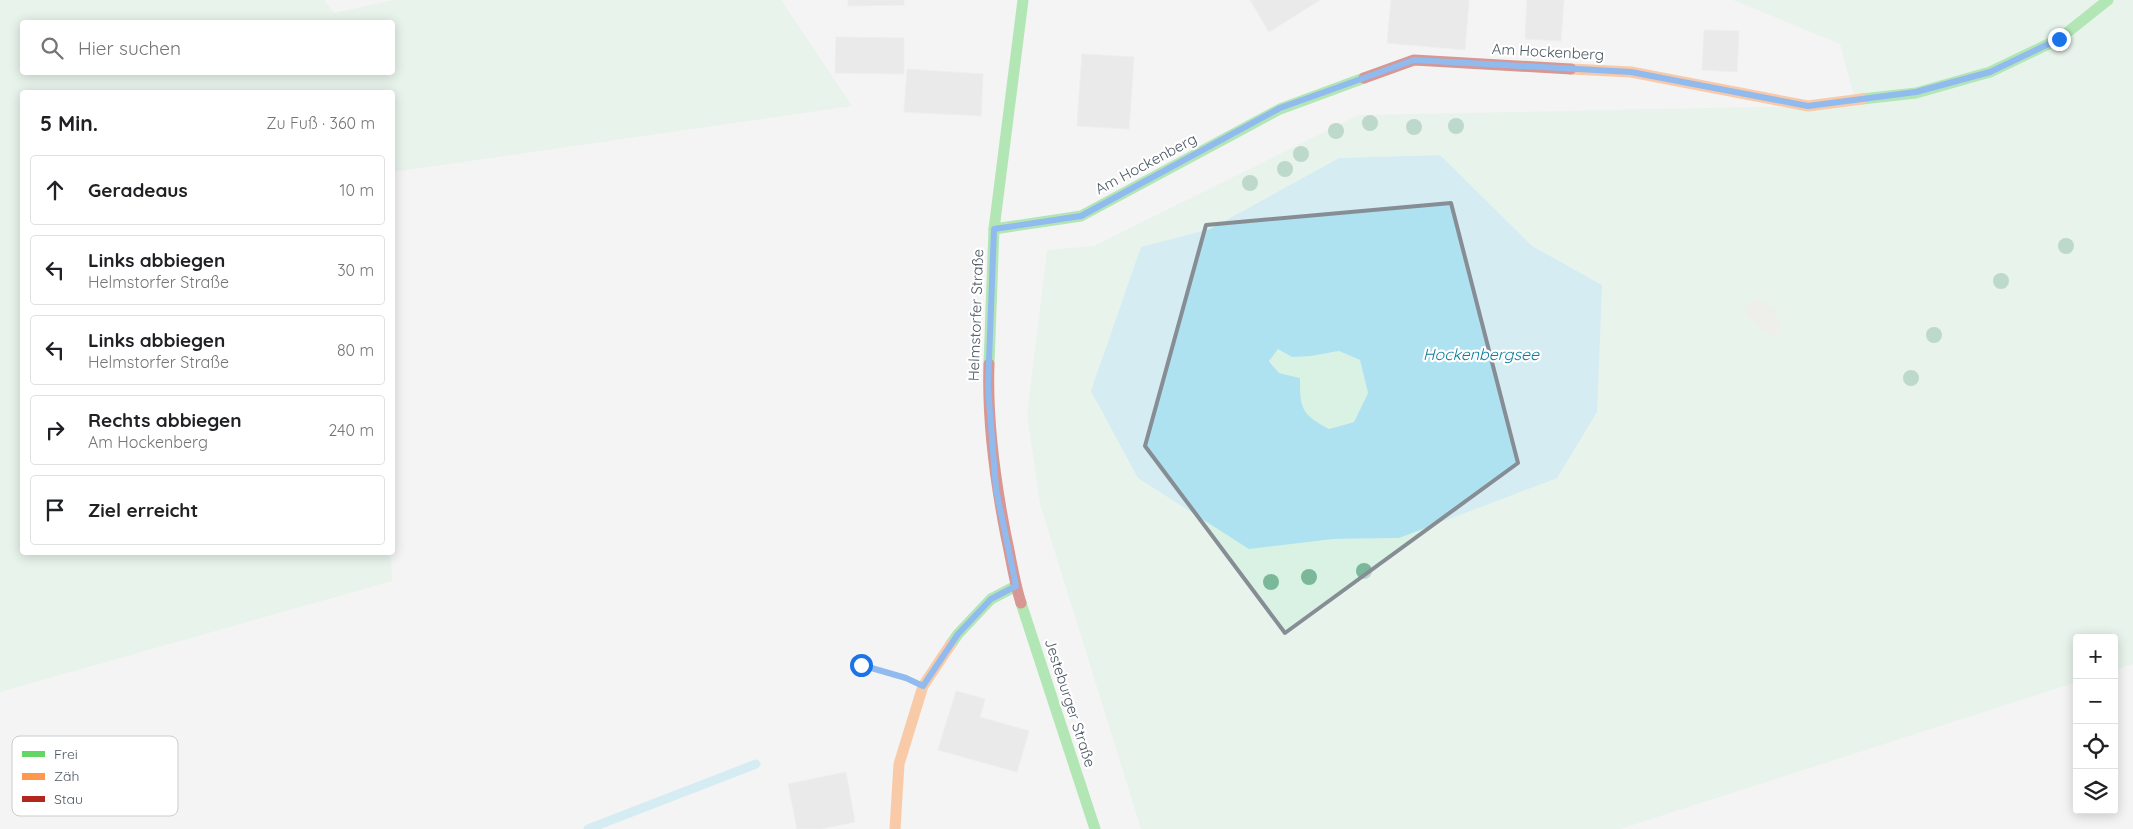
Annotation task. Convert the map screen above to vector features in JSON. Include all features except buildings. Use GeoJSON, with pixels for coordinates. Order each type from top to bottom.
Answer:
{"type":"FeatureCollection","features":[{"type":"Feature","properties":{"kind":"street","name":"Helmstorfer Straße"},"geometry":{"type":"LineString","coordinates":[[1016,586],[996,489],[988,387],[994,229],[1023,0]]}},
{"type":"Feature","properties":{"kind":"street","name":"Am Hockenberg"},"geometry":{"type":"LineString","coordinates":[[994,229],[1081,216],[1280,108],[1414,60],[1631,72],[1808,106],[1916,92],[1990,72],[2059,39],[2108,0]]}},
{"type":"Feature","properties":{"kind":"street"},"geometry":{"type":"LineString","coordinates":[[894,829],[899,764],[923,686],[958,634],[991,599],[1016,586]]}},
{"type":"Feature","properties":{"kind":"street","name":"Jesteburger Straße"},"geometry":{"type":"LineString","coordinates":[[1016,586],[1095,829]]}},
{"type":"Feature","properties":{"kind":"path"},"geometry":{"type":"LineString","coordinates":[[861,665],[906,678],[923,686]]}},
{"type":"Feature","properties":{"kind":"highlighted area"},"geometry":{"type":"Polygon","coordinates":[[[1451,203],[1518,463],[1285,633],[1145,446],[1206,225],[1451,203]]]}},
{"type":"Feature","properties":{"kind":"green space"},"geometry":{"type":"Polygon","coordinates":[[[0,0],[324,0],[334,13],[393,0],[781,0],[852,106],[395,172],[395,90],[20,90],[20,555],[391,555],[392,581],[0,692],[0,0]]]}},
{"type":"Feature","properties":{"kind":"green space"},"geometry":{"type":"Polygon","coordinates":[[[1733,0],[2133,0],[2133,664],[2118,669],[2118,634],[2073,634],[2073,683],[1620,829],[1141,829],[1040,504],[1027,415],[1047,250],[1094,246],[1358,115],[1808,106],[1855,101],[1840,44],[1733,0]],[[1440,155],[1339,158],[1210,229],[1141,247],[1333,539],[1399,538],[1602,285],[1532,246],[1440,155]]]}},
{"type":"Feature","properties":{"kind":"green space"},"geometry":{"type":"Polygon","coordinates":[[[1278,349],[1311,356],[1339,351],[1360,360],[1368,393],[1354,422],[1329,429],[1313,419],[1304,409],[1302,403],[1300,378],[1279,373],[1269,360],[1278,349]]]}},
{"type":"Feature","properties":{"kind":"sand"},"geometry":{"type":"Polygon","coordinates":[[[1757,299],[1774,307],[1781,327],[1775,335],[1764,334],[1744,312],[1747,305],[1757,299]]]}},
{"type":"Feature","properties":{"kind":"water","name":"Hockenbergsee"},"geometry":{"type":"Polygon","coordinates":[[[1440,155],[1532,246],[1602,285],[1597,412],[1557,478],[1399,538],[1333,539],[1249,549],[1138,478],[1091,391],[1141,247],[1210,229],[1339,158],[1440,155]],[[1278,349],[1269,361],[1279,373],[1300,378],[1302,403],[1308,414],[1329,429],[1354,422],[1368,393],[1360,360],[1339,351],[1292,357],[1278,349]]]}},
{"type":"Feature","properties":{"kind":"waterway"},"geometry":{"type":"LineString","coordinates":[[588,829],[756,764]]}},
{"type":"Feature","properties":{"kind":"traffic: fast"},"geometry":{"type":"LineString","coordinates":[[989,364],[994,229],[1023,0]]}},
{"type":"Feature","properties":{"kind":"traffic: fast"},"geometry":{"type":"LineString","coordinates":[[1862,99],[1916,93],[1990,72],[2059,39],[2108,0]]}},
{"type":"Feature","properties":{"kind":"traffic: fast"},"geometry":{"type":"LineString","coordinates":[[994,229],[1081,216],[1280,109],[1364,78]]}},
{"type":"Feature","properties":{"kind":"traffic: fast"},"geometry":{"type":"LineString","coordinates":[[951,644],[991,599],[1016,586]]}},
{"type":"Feature","properties":{"kind":"traffic: fast"},"geometry":{"type":"LineString","coordinates":[[1021,603],[1095,829]]}},
{"type":"Feature","properties":{"kind":"traffic: slow"},"geometry":{"type":"LineString","coordinates":[[1571,69],[1631,72],[1808,106],[1862,99]]}},
{"type":"Feature","properties":{"kind":"traffic: slow"},"geometry":{"type":"LineString","coordinates":[[895,829],[899,764],[923,686],[951,644]]}},
{"type":"Feature","properties":{"kind":"traffic: jam"},"geometry":{"type":"LineString","coordinates":[[1364,78],[1414,60],[1571,69]]}},
{"type":"Feature","properties":{"kind":"traffic: jam"},"geometry":{"type":"LineString","coordinates":[[989,364],[989,407],[995,472],[1014,578],[1021,603]]}},
{"type":"Feature","properties":{"kind":"route"},"geometry":{"type":"LineString","coordinates":[[861,665],[906,678],[923,686],[958,634],[991,599],[1016,586],[996,489],[988,387],[994,229],[1081,216],[1280,108],[1414,60],[1631,72],[1808,106],[1916,92],[1990,72],[2059,39]]}}]}
